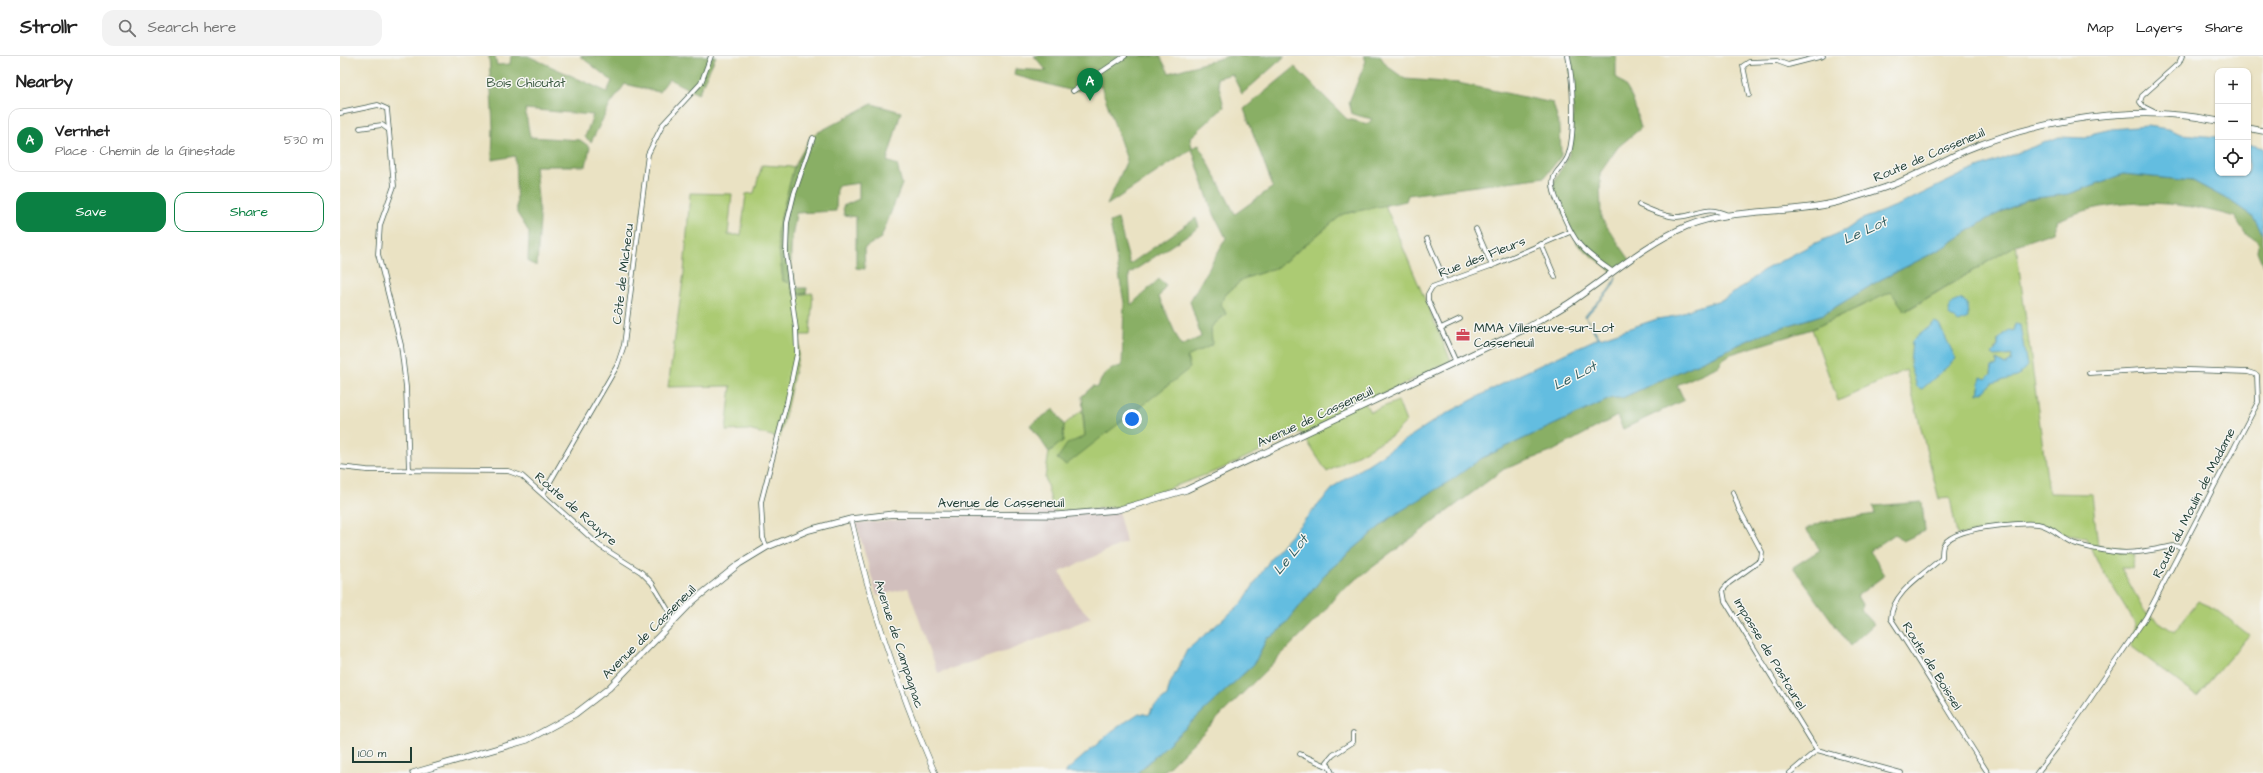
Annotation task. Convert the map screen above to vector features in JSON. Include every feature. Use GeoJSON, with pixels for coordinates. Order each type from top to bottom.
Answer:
{"type":"FeatureCollection","features":[{"type":"Feature","properties":{"kind":"main road","name":"Route de Casseneuil"},"geometry":{"type":"LineString","coordinates":[[1613,272],[1657,240],[1688,226],[1729,216],[1836,202],[1895,184],[1964,151],[2002,136],[2076,118],[2158,114],[2192,115],[2215,120]]}},
{"type":"Feature","properties":{"kind":"main road"},"geometry":{"type":"LineString","coordinates":[[2251,129],[2263,131]]}},
{"type":"Feature","properties":{"kind":"main road","name":"Avenue de Casseneuil"},"geometry":{"type":"LineString","coordinates":[[413,773],[528,740],[576,714],[610,688],[693,601],[733,568],[767,547],[809,530],[851,519],[894,514],[1058,515],[1117,510],[1186,490],[1524,329],[1573,301],[1613,272]]}},
{"type":"Feature","properties":{"kind":"street","name":"Côte de Micheou"},"geometry":{"type":"LineString","coordinates":[[544,494],[617,366],[624,345],[648,154],[663,124],[700,83],[711,56]]}},
{"type":"Feature","properties":{"kind":"street"},"geometry":{"type":"LineString","coordinates":[[1073,91],[1125,56]]}},
{"type":"Feature","properties":{"kind":"street"},"geometry":{"type":"LineString","coordinates":[[1568,56],[1571,76],[1572,123],[1568,157],[1554,174],[1553,190],[1570,232],[1578,245],[1587,254],[1613,272]]}},
{"type":"Feature","properties":{"kind":"street"},"geometry":{"type":"LineString","coordinates":[[1749,95],[1743,66],[1749,62],[1777,61],[1788,65],[1823,56]]}},
{"type":"Feature","properties":{"kind":"street"},"geometry":{"type":"LineString","coordinates":[[2158,114],[2144,107],[2140,102],[2142,96],[2179,63],[2182,56]]}},
{"type":"Feature","properties":{"kind":"street"},"geometry":{"type":"LineString","coordinates":[[340,113],[378,104],[387,109],[394,186],[380,225],[378,254],[401,345],[406,387],[409,470]]}},
{"type":"Feature","properties":{"kind":"street"},"geometry":{"type":"LineString","coordinates":[[360,128],[382,125],[389,130]]}},
{"type":"Feature","properties":{"kind":"street"},"geometry":{"type":"LineString","coordinates":[[767,547],[763,538],[761,502],[787,402],[797,354],[796,329],[786,253],[787,223],[794,194],[813,138]]}},
{"type":"Feature","properties":{"kind":"street"},"geometry":{"type":"LineString","coordinates":[[1639,205],[1653,211],[1676,217],[1703,210],[1716,210],[1729,216]]}},
{"type":"Feature","properties":{"kind":"street"},"geometry":{"type":"LineString","coordinates":[[1476,229],[1492,266]]}},
{"type":"Feature","properties":{"kind":"street","name":"Rue des Fleurs"},"geometry":{"type":"LineString","coordinates":[[1456,362],[1428,294],[1432,287],[1445,281],[1492,266],[1570,232]]}},
{"type":"Feature","properties":{"kind":"street"},"geometry":{"type":"LineString","coordinates":[[1427,239],[1445,281]]}},
{"type":"Feature","properties":{"kind":"street"},"geometry":{"type":"LineString","coordinates":[[1541,244],[1555,278]]}},
{"type":"Feature","properties":{"kind":"street"},"geometry":{"type":"LineString","coordinates":[[1441,328],[1460,319]]}},
{"type":"Feature","properties":{"kind":"street","name":"Route du Moulin de Madame"},"geometry":{"type":"LineString","coordinates":[[2037,773],[2058,746],[2146,617],[2258,402],[2257,375],[2248,372],[2160,369],[2089,373]]}},
{"type":"Feature","properties":{"kind":"street","name":"Route de Rouyre"},"geometry":{"type":"LineString","coordinates":[[340,467],[409,470],[508,471],[522,476],[544,494],[600,546],[641,572],[652,583],[674,620]]}},
{"type":"Feature","properties":{"kind":"street","name":"Impasse de Pastourel"},"geometry":{"type":"LineString","coordinates":[[1733,492],[1739,509],[1762,552],[1761,560],[1729,583],[1723,590],[1725,601],[1817,750]]}},
{"type":"Feature","properties":{"kind":"street","name":"Avenue de Campagnac"},"geometry":{"type":"LineString","coordinates":[[851,519],[879,628],[908,711],[935,773]]}},
{"type":"Feature","properties":{"kind":"street","name":"Route de Boissel"},"geometry":{"type":"LineString","coordinates":[[1988,773],[1956,725],[1946,706],[1891,619],[1891,610],[1897,599],[1942,558],[1943,546],[1946,543],[1958,534],[1970,530],[1990,527],[2038,524],[2057,532],[2071,542],[2086,547],[2116,552],[2174,546],[2183,547]]}},
{"type":"Feature","properties":{"kind":"street"},"geometry":{"type":"LineString","coordinates":[[1332,773],[1327,762],[1329,758],[1353,742],[1353,732]]}},
{"type":"Feature","properties":{"kind":"street"},"geometry":{"type":"LineString","coordinates":[[1790,773],[1817,750],[1901,773]]}},
{"type":"Feature","properties":{"kind":"street"},"geometry":{"type":"LineString","coordinates":[[1300,754],[1329,767]]}},
{"type":"Feature","properties":{"kind":"shaded area"},"geometry":{"type":"Polygon","coordinates":[[[1117,507],[1126,542],[1060,572],[1075,601],[1091,618],[1010,650],[938,673],[908,588],[877,596],[856,523],[1117,507]]]}},
{"type":"Feature","properties":{"kind":"green space","name":"Bois Chioutat"},"geometry":{"type":"Polygon","coordinates":[[[489,56],[495,56],[497,65],[510,64],[511,56],[528,56],[607,92],[612,81],[580,56],[716,56],[698,94],[669,79],[659,92],[625,84],[610,105],[591,142],[585,137],[593,115],[525,109],[530,137],[580,140],[590,147],[586,166],[535,166],[540,220],[537,266],[528,262],[529,232],[517,213],[515,156],[492,160],[493,127],[489,56]]]}},
{"type":"Feature","properties":{"kind":"green space"},"geometry":{"type":"Polygon","coordinates":[[[1034,56],[1160,56],[1169,73],[1229,56],[1285,56],[1242,94],[1232,74],[1217,78],[1224,107],[1190,138],[1192,148],[1199,145],[1235,214],[1273,187],[1244,109],[1295,67],[1347,119],[1368,124],[1372,119],[1352,114],[1349,102],[1366,61],[1364,56],[1380,56],[1387,66],[1405,79],[1458,83],[1553,103],[1560,128],[1561,156],[1545,177],[1408,195],[1406,201],[1343,214],[1278,267],[1243,279],[1224,296],[1221,304],[1226,314],[1211,327],[1212,345],[1187,357],[1190,368],[1066,465],[1057,459],[1067,444],[1085,436],[1082,396],[1093,386],[1098,387],[1104,376],[1110,370],[1122,366],[1124,303],[1110,222],[1118,219],[1130,264],[1196,218],[1199,227],[1129,274],[1131,305],[1159,279],[1166,285],[1159,297],[1181,346],[1201,337],[1190,301],[1226,238],[1211,208],[1192,149],[1107,205],[1127,160],[1101,86],[1073,91],[1014,75],[1015,69],[1047,71],[1034,56]]]}},
{"type":"Feature","properties":{"kind":"green space"},"geometry":{"type":"Polygon","coordinates":[[[1568,56],[1616,56],[1616,77],[1622,82],[1630,93],[1641,128],[1618,147],[1600,173],[1601,218],[1630,260],[1613,272],[1578,245],[1553,190],[1556,177],[1568,157],[1571,146],[1573,107],[1568,56]]]}},
{"type":"Feature","properties":{"kind":"green space"},"geometry":{"type":"Polygon","coordinates":[[[872,104],[901,112],[887,161],[897,165],[902,184],[881,238],[864,248],[865,269],[856,268],[856,217],[844,215],[843,206],[859,199],[859,183],[837,186],[836,211],[796,213],[791,251],[792,269],[798,288],[807,288],[806,293],[794,295],[790,283],[783,281],[777,233],[794,167],[811,136],[872,104]]]}},
{"type":"Feature","properties":{"kind":"green space"},"geometry":{"type":"Polygon","coordinates":[[[762,165],[794,167],[777,233],[783,281],[790,282],[794,295],[813,293],[810,335],[800,335],[798,357],[780,438],[748,430],[726,431],[731,386],[668,387],[684,273],[690,193],[732,194],[728,235],[741,235],[746,194],[754,193],[762,165]]]}},
{"type":"Feature","properties":{"kind":"green space"},"geometry":{"type":"Polygon","coordinates":[[[2123,174],[2193,181],[2232,202],[2252,216],[2263,234],[2263,266],[2257,251],[2259,242],[2245,233],[2235,217],[2213,211],[2169,204],[2146,203],[2101,207],[2079,212],[2058,220],[2053,232],[2016,245],[1905,311],[1891,292],[1812,329],[1731,354],[1723,359],[1719,366],[1677,385],[1684,400],[1623,429],[1617,416],[1551,452],[1504,469],[1338,593],[1322,614],[1167,769],[1160,773],[1137,773],[1254,664],[1267,638],[1271,637],[1283,627],[1327,572],[1391,517],[1482,458],[1612,398],[1622,398],[1764,333],[1824,314],[1880,280],[1939,250],[1987,219],[2029,199],[2069,194],[2123,174]]]}},
{"type":"Feature","properties":{"kind":"green space"},"geometry":{"type":"Polygon","coordinates":[[[1385,205],[1451,361],[1365,403],[1370,412],[1398,401],[1406,422],[1393,435],[1327,472],[1301,432],[1219,470],[1117,507],[1054,512],[1045,478],[1049,452],[1063,441],[1064,425],[1082,410],[1085,436],[1057,459],[1186,357],[1212,345],[1211,327],[1226,314],[1221,304],[1224,296],[1243,279],[1278,267],[1343,214],[1385,205]]]}},
{"type":"Feature","properties":{"kind":"green space"},"geometry":{"type":"Polygon","coordinates":[[[2016,245],[2049,493],[2092,494],[2098,546],[2121,547],[2135,555],[2132,568],[2121,568],[2145,612],[2174,632],[2198,601],[2216,609],[2249,635],[2197,696],[2131,646],[2135,623],[2097,561],[2087,538],[2061,534],[2041,524],[1957,535],[1950,498],[1939,499],[1906,370],[1838,401],[1812,329],[1891,292],[1906,311],[2016,245]],[[2020,325],[2014,326],[2013,331],[2006,332],[1998,340],[1998,346],[1994,349],[2008,356],[2012,355],[2011,361],[2005,365],[1997,360],[1997,365],[1992,368],[1991,374],[1986,379],[1981,378],[1978,394],[1993,382],[2018,374],[2026,366],[2020,325]]]}},
{"type":"Feature","properties":{"kind":"green space"},"geometry":{"type":"Polygon","coordinates":[[[1054,409],[1064,425],[1063,441],[1049,452],[1030,425],[1054,409]]]}},
{"type":"Feature","properties":{"kind":"green space"},"geometry":{"type":"Polygon","coordinates":[[[1922,502],[1925,531],[1903,541],[1895,534],[1870,551],[1885,575],[1857,596],[1863,606],[1860,609],[1874,624],[1850,646],[1793,567],[1820,550],[1806,529],[1822,522],[1875,514],[1873,506],[1922,502]]]}},
{"type":"Feature","properties":{"kind":"water","name":"Le Lot"},"geometry":{"type":"Polygon","coordinates":[[[2148,126],[2168,129],[2181,134],[2215,137],[2215,176],[2251,176],[2251,145],[2263,148],[2263,234],[2252,216],[2232,202],[2193,181],[2123,174],[2069,194],[2028,199],[1987,219],[1939,250],[1880,280],[1824,314],[1764,333],[1622,398],[1612,398],[1482,458],[1453,479],[1391,517],[1327,572],[1283,627],[1271,637],[1267,638],[1254,664],[1137,773],[1064,773],[1112,731],[1139,713],[1149,715],[1152,708],[1167,696],[1170,684],[1187,650],[1242,603],[1273,555],[1336,485],[1440,417],[1519,375],[1598,338],[1585,316],[1611,287],[1616,277],[1615,282],[1612,287],[1586,317],[1600,338],[1657,319],[1676,316],[1693,308],[1724,299],[1743,287],[1762,271],[1811,245],[1846,230],[1860,220],[1901,204],[1967,172],[2059,137],[2086,138],[2094,133],[2112,129],[2148,126]]]}},
{"type":"Feature","properties":{"kind":"water"},"geometry":{"type":"Polygon","coordinates":[[[1961,299],[1967,303],[1968,318],[1959,322],[1949,315],[1948,309],[1952,303],[1961,299]]]}},
{"type":"Feature","properties":{"kind":"water"},"geometry":{"type":"Polygon","coordinates":[[[1935,322],[1939,324],[1956,359],[1922,389],[1917,387],[1910,363],[1912,341],[1935,322]]]}},
{"type":"Feature","properties":{"kind":"water"},"geometry":{"type":"Polygon","coordinates":[[[2015,324],[2020,325],[2027,366],[2017,377],[1992,383],[1985,391],[1978,394],[1981,377],[1986,379],[1991,374],[1992,367],[1997,365],[1997,360],[2005,365],[2011,361],[2012,355],[1997,357],[1992,354],[1998,346],[1998,340],[2009,330],[2013,331],[2015,324]]]}},
{"type":"Feature","properties":{"kind":"place","name":"Vernhet"},"geometry":{"type":"Point","coordinates":[1090,101]}},
{"type":"Feature","properties":{"kind":"place","name":"MMA Villeneuve-sur-Lot Casseneuil"},"geometry":{"type":"Point","coordinates":[1463,335]}}]}
